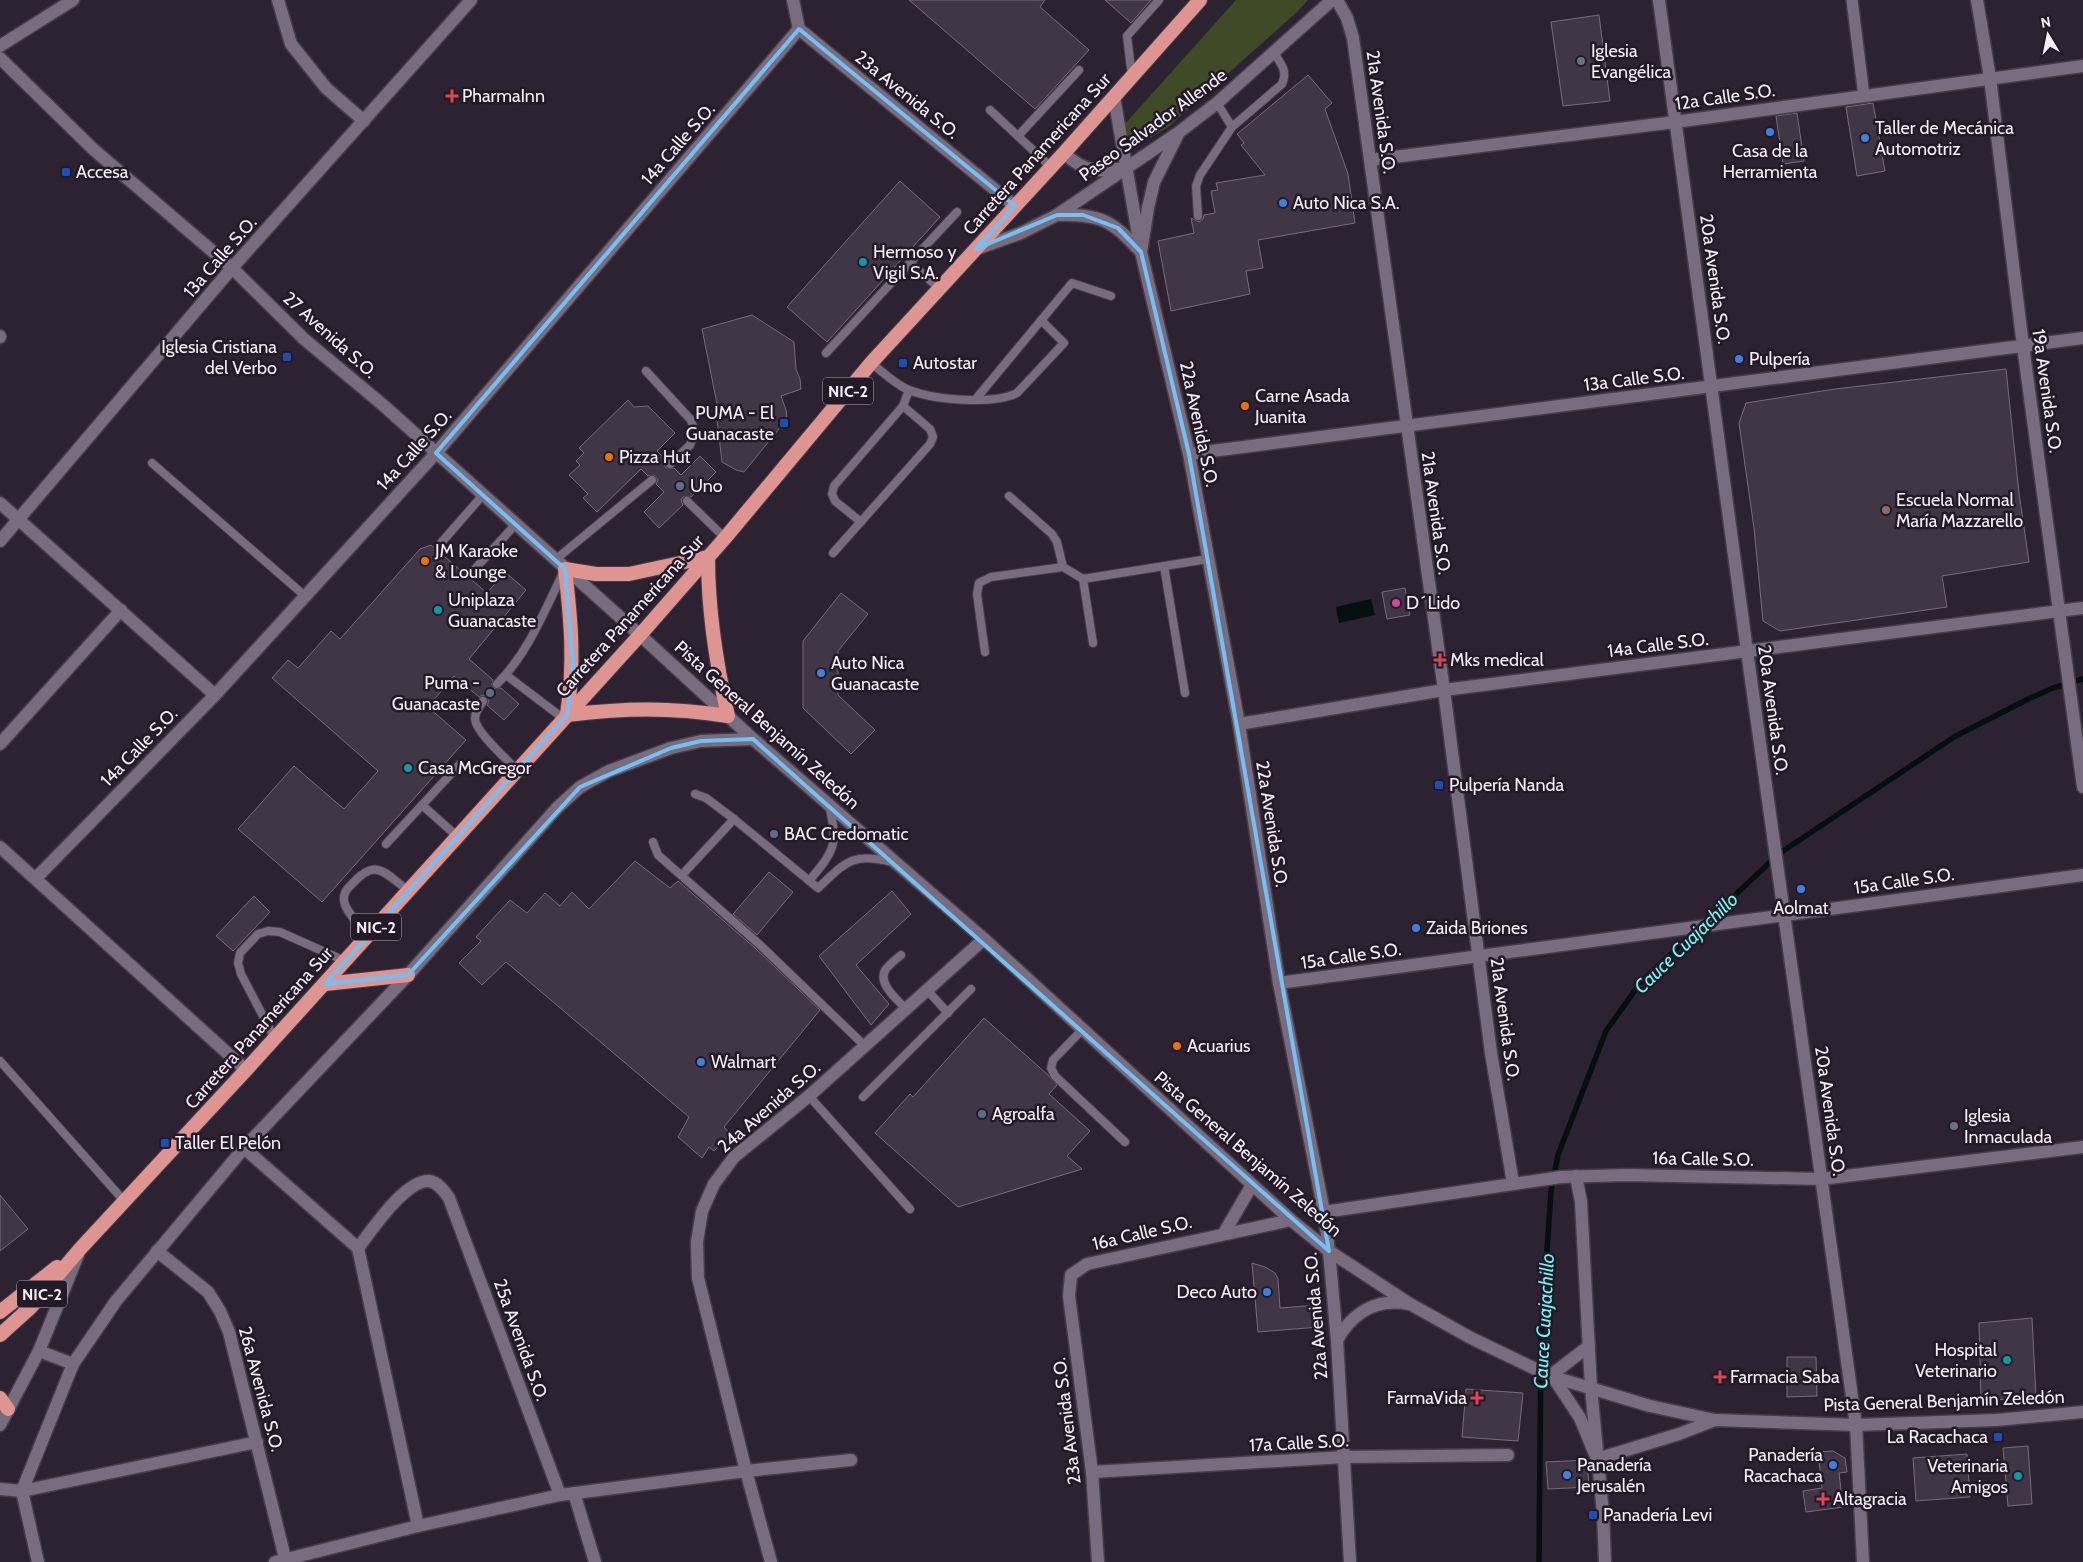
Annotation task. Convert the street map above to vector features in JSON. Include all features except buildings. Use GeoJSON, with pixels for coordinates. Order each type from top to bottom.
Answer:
{"type":"FeatureCollection","features":[{"type":"Feature","properties":{"kind":"highway","name":"Carretera Panamericana Sur"},"geometry":{"type":"LineString","coordinates":[[0,1335],[31,1307],[80,1250],[275,1039],[518,771],[725,538],[871,364],[1132,78],[1200,0]]}},
{"type":"Feature","properties":{"kind":"highway"},"geometry":{"type":"LineString","coordinates":[[708,557],[709,600],[715,654],[728,716],[696,711],[650,708],[566,717],[573,667],[572,634],[560,564],[596,574],[630,574],[708,557]]}},
{"type":"Feature","properties":{"kind":"highway"},"geometry":{"type":"LineString","coordinates":[[325,984],[408,975]]}},
{"type":"Feature","properties":{"kind":"highway","name":"Carretera Panamericana Sur"},"geometry":{"type":"LineString","coordinates":[[0,1312],[80,1250]]}},
{"type":"Feature","properties":{"kind":"street"},"geometry":{"type":"LineString","coordinates":[[0,46],[72,0]]}},
{"type":"Feature","properties":{"kind":"street"},"geometry":{"type":"LineString","coordinates":[[278,0],[291,44],[326,88],[364,121]]}},
{"type":"Feature","properties":{"kind":"street","name":"13a Calle S.O."},"geometry":{"type":"LineString","coordinates":[[0,541],[232,268],[471,0]]}},
{"type":"Feature","properties":{"kind":"street"},"geometry":{"type":"LineString","coordinates":[[793,0],[799,29]]}},
{"type":"Feature","properties":{"kind":"street","name":"Paseo Salvador Allende"},"geometry":{"type":"LineString","coordinates":[[976,249],[1022,233],[1057,215],[1127,168],[1217,103],[1332,0]]}},
{"type":"Feature","properties":{"kind":"street","name":"21a Avenida S.O."},"geometry":{"type":"LineString","coordinates":[[1337,0],[1347,18],[1353,38],[1444,690],[1491,1053],[1513,1183]]}},
{"type":"Feature","properties":{"kind":"street","name":"20a Avenida S.O."},"geometry":{"type":"LineString","coordinates":[[1659,0],[1747,651],[1856,1425],[1863,1562]]}},
{"type":"Feature","properties":{"kind":"street"},"geometry":{"type":"LineString","coordinates":[[1852,0],[1864,96]]}},
{"type":"Feature","properties":{"kind":"street","name":"19a Avenida S.O."},"geometry":{"type":"LineString","coordinates":[[1977,0],[1990,78],[2023,346],[2083,787]]}},
{"type":"Feature","properties":{"kind":"street","name":"23a Avenida S.O."},"geometry":{"type":"LineString","coordinates":[[799,29],[1015,206]]}},
{"type":"Feature","properties":{"kind":"street","name":"14a Calle S.O."},"geometry":{"type":"LineString","coordinates":[[36,878],[215,695],[436,453],[799,29]]}},
{"type":"Feature","properties":{"kind":"street","name":"27 Avenida S.O."},"geometry":{"type":"LineString","coordinates":[[0,58],[93,149],[232,268],[304,339],[436,453],[640,635]]}},
{"type":"Feature","properties":{"kind":"street","name":"12a Calle S.O."},"geometry":{"type":"LineString","coordinates":[[1370,160],[1675,122],[2083,66]]}},
{"type":"Feature","properties":{"kind":"street","name":"22a Avenida S.O."},"geometry":{"type":"LineString","coordinates":[[1114,97],[1142,252],[1189,454],[1239,724],[1280,983],[1324,1212],[1337,1340],[1350,1562]]}},
{"type":"Feature","properties":{"kind":"street"},"geometry":{"type":"LineString","coordinates":[[1142,252],[1148,208],[1154,182],[1178,132]]}},
{"type":"Feature","properties":{"kind":"street"},"geometry":{"type":"LineString","coordinates":[[1064,153],[1074,163],[1096,171],[1127,168]]}},
{"type":"Feature","properties":{"kind":"street"},"geometry":{"type":"LineString","coordinates":[[1057,215],[1082,214],[1100,219],[1118,228],[1142,252]]}},
{"type":"Feature","properties":{"kind":"street","name":"13a Calle S.O."},"geometry":{"type":"LineString","coordinates":[[1189,454],[2083,338]]}},
{"type":"Feature","properties":{"kind":"street"},"geometry":{"type":"LineString","coordinates":[[0,503],[215,695]]}},
{"type":"Feature","properties":{"kind":"street","name":"14a Calle S.O."},"geometry":{"type":"LineString","coordinates":[[1239,724],[1444,690],[2083,608]]}},
{"type":"Feature","properties":{"kind":"street"},"geometry":{"type":"LineString","coordinates":[[0,744],[120,610]]}},
{"type":"Feature","properties":{"kind":"street","name":"Pista General Benjamín Zeledón"},"geometry":{"type":"LineString","coordinates":[[640,635],[753,739],[984,939],[1291,1220],[1329,1251],[1410,1304],[1470,1338],[1550,1376],[1650,1406],[1715,1420],[1856,1425],[1996,1420],[2083,1412]]}},
{"type":"Feature","properties":{"kind":"street"},"geometry":{"type":"LineString","coordinates":[[38,1562],[22,1491],[73,1364],[116,1301],[244,1148],[408,975],[557,808],[580,786],[609,772],[670,748],[701,741],[753,739]]}},
{"type":"Feature","properties":{"kind":"street"},"geometry":{"type":"LineString","coordinates":[[0,847],[246,1070]]}},
{"type":"Feature","properties":{"kind":"street","name":"15a Calle S.O."},"geometry":{"type":"LineString","coordinates":[[1280,983],[2083,875]]}},
{"type":"Feature","properties":{"kind":"street","name":"24a Avenida S.O."},"geometry":{"type":"LineString","coordinates":[[771,1562],[746,1471],[698,1278],[697,1242],[702,1211],[714,1184],[734,1157],[809,1096],[984,939]]}},
{"type":"Feature","properties":{"kind":"street","name":"16a Calle S.O."},"geometry":{"type":"LineString","coordinates":[[1324,1212],[1561,1177],[1626,1175],[1821,1179],[2083,1147]]}},
{"type":"Feature","properties":{"kind":"street"},"geometry":{"type":"LineString","coordinates":[[244,1148],[358,1248],[418,1526]]}},
{"type":"Feature","properties":{"kind":"street"},"geometry":{"type":"LineString","coordinates":[[1576,1176],[1581,1202],[1591,1388],[1604,1513],[1605,1562]]}},
{"type":"Feature","properties":{"kind":"street","name":"25a Avenida S.O."},"geometry":{"type":"LineString","coordinates":[[358,1248],[407,1189],[418,1182],[430,1181],[441,1186],[449,1198],[560,1496]]}},
{"type":"Feature","properties":{"kind":"street"},"geometry":{"type":"LineString","coordinates":[[1224,1233],[1252,1185]]}},
{"type":"Feature","properties":{"kind":"street","name":"16a Calle S.O."},"geometry":{"type":"LineString","coordinates":[[1070,1275],[1086,1264],[1291,1220]]}},
{"type":"Feature","properties":{"kind":"street"},"geometry":{"type":"LineString","coordinates":[[0,1425],[4,1403],[38,1351],[80,1250]]}},
{"type":"Feature","properties":{"kind":"street","name":"26a Avenida S.O."},"geometry":{"type":"LineString","coordinates":[[157,1251],[208,1292],[220,1311],[229,1332],[257,1442],[282,1561]]}},
{"type":"Feature","properties":{"kind":"street","name":"23a Avenida S.O."},"geometry":{"type":"LineString","coordinates":[[1070,1275],[1069,1296],[1092,1472],[1098,1562]]}},
{"type":"Feature","properties":{"kind":"street"},"geometry":{"type":"LineString","coordinates":[[1337,1340],[1351,1320],[1367,1308],[1387,1302],[1410,1304]]}},
{"type":"Feature","properties":{"kind":"street"},"geometry":{"type":"LineString","coordinates":[[1589,1346],[1550,1376],[1580,1418],[1597,1459]]}},
{"type":"Feature","properties":{"kind":"street"},"geometry":{"type":"LineString","coordinates":[[38,1351],[73,1364]]}},
{"type":"Feature","properties":{"kind":"street"},"geometry":{"type":"LineString","coordinates":[[1597,1459],[1680,1434],[1715,1420]]}},
{"type":"Feature","properties":{"kind":"street"},"geometry":{"type":"LineString","coordinates":[[0,1489],[22,1491],[257,1442]]}},
{"type":"Feature","properties":{"kind":"street","name":"17a Calle S.O."},"geometry":{"type":"LineString","coordinates":[[1092,1472],[1344,1457],[1508,1455]]}},
{"type":"Feature","properties":{"kind":"street"},"geometry":{"type":"LineString","coordinates":[[282,1561],[418,1526],[574,1493],[851,1460]]}},
{"type":"Feature","properties":{"kind":"street"},"geometry":{"type":"LineString","coordinates":[[574,1493],[595,1562]]}},
{"type":"Feature","properties":{"kind":"lane"},"geometry":{"type":"LineString","coordinates":[[1132,78],[1126,36],[1159,0]]}},
{"type":"Feature","properties":{"kind":"lane"},"geometry":{"type":"LineString","coordinates":[[1198,216],[1196,186],[1200,175],[1232,127],[1282,84],[1286,76],[1283,67],[1274,53]]}},
{"type":"Feature","properties":{"kind":"lane"},"geometry":{"type":"LineString","coordinates":[[1018,136],[1079,70]]}},
{"type":"Feature","properties":{"kind":"lane"},"geometry":{"type":"LineString","coordinates":[[1217,103],[1232,127]]}},
{"type":"Feature","properties":{"kind":"lane"},"geometry":{"type":"LineString","coordinates":[[990,110],[1051,167]]}},
{"type":"Feature","properties":{"kind":"lane"},"geometry":{"type":"LineString","coordinates":[[826,353],[957,212]]}},
{"type":"Feature","properties":{"kind":"lane"},"geometry":{"type":"LineString","coordinates":[[910,263],[940,289]]}},
{"type":"Feature","properties":{"kind":"lane"},"geometry":{"type":"LineString","coordinates":[[975,400],[1072,283],[1111,296]]}},
{"type":"Feature","properties":{"kind":"lane"},"geometry":{"type":"LineString","coordinates":[[871,364],[908,390],[944,398],[975,400],[1007,398],[1017,393],[1064,343],[1041,320]]}},
{"type":"Feature","properties":{"kind":"lane"},"geometry":{"type":"LineString","coordinates":[[646,371],[691,420],[695,433],[690,445],[670,464]]}},
{"type":"Feature","properties":{"kind":"lane"},"geometry":{"type":"LineString","coordinates":[[861,522],[836,501],[832,494],[834,486],[903,406],[908,390]]}},
{"type":"Feature","properties":{"kind":"lane"},"geometry":{"type":"LineString","coordinates":[[833,553],[930,444],[933,437],[930,429],[903,406]]}},
{"type":"Feature","properties":{"kind":"lane"},"geometry":{"type":"LineString","coordinates":[[152,463],[305,596]]}},
{"type":"Feature","properties":{"kind":"lane"},"geometry":{"type":"LineString","coordinates":[[497,684],[506,675],[530,641],[560,564],[652,480]]}},
{"type":"Feature","properties":{"kind":"lane"},"geometry":{"type":"LineString","coordinates":[[441,543],[482,496]]}},
{"type":"Feature","properties":{"kind":"lane"},"geometry":{"type":"LineString","coordinates":[[1009,496],[1052,534],[1059,547],[1063,568]]}},
{"type":"Feature","properties":{"kind":"lane"},"geometry":{"type":"LineString","coordinates":[[687,501],[725,538]]}},
{"type":"Feature","properties":{"kind":"lane"},"geometry":{"type":"LineString","coordinates":[[473,571],[515,525]]}},
{"type":"Feature","properties":{"kind":"lane"},"geometry":{"type":"LineString","coordinates":[[985,652],[977,594],[979,582],[991,577],[1063,568],[1083,579],[1208,559]]}},
{"type":"Feature","properties":{"kind":"lane"},"geometry":{"type":"LineString","coordinates":[[1164,566],[1186,693]]}},
{"type":"Feature","properties":{"kind":"lane"},"geometry":{"type":"LineString","coordinates":[[1083,579],[1093,643]]}},
{"type":"Feature","properties":{"kind":"lane"},"geometry":{"type":"LineString","coordinates":[[506,675],[566,717]]}},
{"type":"Feature","properties":{"kind":"lane"},"geometry":{"type":"LineString","coordinates":[[483,701],[476,711],[475,720],[478,729],[518,771]]}},
{"type":"Feature","properties":{"kind":"lane"},"geometry":{"type":"LineString","coordinates":[[386,844],[460,764]]}},
{"type":"Feature","properties":{"kind":"lane"},"geometry":{"type":"LineString","coordinates":[[695,794],[706,798],[734,819],[818,888],[841,866],[851,860],[864,857],[898,863]]}},
{"type":"Feature","properties":{"kind":"lane"},"geometry":{"type":"LineString","coordinates":[[809,881],[832,850],[835,839],[829,804]]}},
{"type":"Feature","properties":{"kind":"lane"},"geometry":{"type":"LineString","coordinates":[[422,805],[458,837]]}},
{"type":"Feature","properties":{"kind":"lane"},"geometry":{"type":"LineString","coordinates":[[682,875],[734,819]]}},
{"type":"Feature","properties":{"kind":"lane"},"geometry":{"type":"LineString","coordinates":[[653,842],[658,855],[759,944],[865,1046]]}},
{"type":"Feature","properties":{"kind":"lane"},"geometry":{"type":"LineString","coordinates":[[369,935],[348,909],[344,900],[345,891],[363,872],[372,869],[381,870],[409,891]]}},
{"type":"Feature","properties":{"kind":"lane"},"geometry":{"type":"LineString","coordinates":[[275,1039],[241,974],[238,963],[240,953],[258,934],[268,930],[280,932],[345,961]]}},
{"type":"Feature","properties":{"kind":"lane"},"geometry":{"type":"LineString","coordinates":[[901,955],[885,969],[882,977],[885,986],[906,1009]]}},
{"type":"Feature","properties":{"kind":"lane"},"geometry":{"type":"LineString","coordinates":[[863,1097],[971,989]]}},
{"type":"Feature","properties":{"kind":"lane"},"geometry":{"type":"LineString","coordinates":[[927,990],[948,1013]]}},
{"type":"Feature","properties":{"kind":"lane"},"geometry":{"type":"LineString","coordinates":[[1082,1030],[1053,1060],[1051,1068],[1055,1076],[1125,1142]]}},
{"type":"Feature","properties":{"kind":"lane"},"geometry":{"type":"LineString","coordinates":[[0,1061],[125,1202]]}},
{"type":"Feature","properties":{"kind":"lane"},"geometry":{"type":"LineString","coordinates":[[809,1096],[910,1209]]}},
{"type":"Feature","properties":{"kind":"highlighted area"},"geometry":{"type":"Polygon","coordinates":[[[799,29],[1015,206],[976,249],[1057,215],[1083,215],[1118,228],[1141,252],[1189,454],[1329,1251],[753,739],[701,741],[671,748],[580,787],[408,975],[325,984],[567,715],[573,667],[565,569],[436,453],[799,29]]]}},
{"type":"Feature","properties":{"kind":"green space"},"geometry":{"type":"Polygon","coordinates":[[[1236,0],[1308,0],[1167,128],[1138,145],[1127,140],[1124,125],[1236,0]]]}},
{"type":"Feature","properties":{"kind":"shaded area"},"geometry":{"type":"Polygon","coordinates":[[[1371,599],[1375,615],[1339,623],[1336,607],[1371,599]]]}},
{"type":"Feature","properties":{"kind":"waterway","name":"Cauce Cuajachillo"},"geometry":{"type":"LineString","coordinates":[[1704,924],[1780,853],[1954,737],[2028,699],[2053,688],[2083,679]]}},
{"type":"Feature","properties":{"kind":"waterway","name":"Cauce Cuajachillo"},"geometry":{"type":"LineString","coordinates":[[1539,1562],[1541,1340],[1551,1191],[1558,1155],[1606,1031],[1641,982],[1697,930]]}},
{"type":"Feature","properties":{"kind":"place","name":"Iglesia Evangélica"},"geometry":{"type":"Point","coordinates":[1581,61]}},
{"type":"Feature","properties":{"kind":"place","name":"PharmaInn"},"geometry":{"type":"Point","coordinates":[452,96]}},
{"type":"Feature","properties":{"kind":"place","name":"Casa de la Herramienta"},"geometry":{"type":"Point","coordinates":[1770,132]}},
{"type":"Feature","properties":{"kind":"place","name":"Taller de Mecánica Automotriz"},"geometry":{"type":"Point","coordinates":[1865,138]}},
{"type":"Feature","properties":{"kind":"place","name":"Accesa"},"geometry":{"type":"Point","coordinates":[66,172]}},
{"type":"Feature","properties":{"kind":"place","name":"Auto Nica S.A."},"geometry":{"type":"Point","coordinates":[1283,203]}},
{"type":"Feature","properties":{"kind":"place","name":"Hermoso y Vigil S.A."},"geometry":{"type":"Point","coordinates":[863,262]}},
{"type":"Feature","properties":{"kind":"place","name":"Iglesia Cristiana del Verbo"},"geometry":{"type":"Point","coordinates":[287,357]}},
{"type":"Feature","properties":{"kind":"place","name":"Pulpería"},"geometry":{"type":"Point","coordinates":[1739,359]}},
{"type":"Feature","properties":{"kind":"place","name":"Autostar"},"geometry":{"type":"Point","coordinates":[903,363]}},
{"type":"Feature","properties":{"kind":"place","name":"Carne Asada Juanita"},"geometry":{"type":"Point","coordinates":[1245,406]}},
{"type":"Feature","properties":{"kind":"place","name":"PUMA - El Guanacaste"},"geometry":{"type":"Point","coordinates":[784,423]}},
{"type":"Feature","properties":{"kind":"place","name":"Pizza Hut"},"geometry":{"type":"Point","coordinates":[609,457]}},
{"type":"Feature","properties":{"kind":"place","name":"Uno"},"geometry":{"type":"Point","coordinates":[680,486]}},
{"type":"Feature","properties":{"kind":"place","name":"Escuela Normal María Mazzarello"},"geometry":{"type":"Point","coordinates":[1886,510]}},
{"type":"Feature","properties":{"kind":"place","name":"JM Karaoke & Lounge"},"geometry":{"type":"Point","coordinates":[425,561]}},
{"type":"Feature","properties":{"kind":"place","name":"D´Lido"},"geometry":{"type":"Point","coordinates":[1396,603]}},
{"type":"Feature","properties":{"kind":"place","name":"Uniplaza Guanacaste"},"geometry":{"type":"Point","coordinates":[438,610]}},
{"type":"Feature","properties":{"kind":"place","name":"Mks medical"},"geometry":{"type":"Point","coordinates":[1440,660]}},
{"type":"Feature","properties":{"kind":"place","name":"Auto Nica Guanacaste"},"geometry":{"type":"Point","coordinates":[821,673]}},
{"type":"Feature","properties":{"kind":"place","name":"Puma - Guanacaste"},"geometry":{"type":"Point","coordinates":[490,693]}},
{"type":"Feature","properties":{"kind":"place","name":"Casa McGregor"},"geometry":{"type":"Point","coordinates":[408,768]}},
{"type":"Feature","properties":{"kind":"place","name":"Pulpería Nanda"},"geometry":{"type":"Point","coordinates":[1439,785]}},
{"type":"Feature","properties":{"kind":"place","name":"BAC Credomatic"},"geometry":{"type":"Point","coordinates":[774,834]}},
{"type":"Feature","properties":{"kind":"place","name":"Aolmat"},"geometry":{"type":"Point","coordinates":[1801,889]}},
{"type":"Feature","properties":{"kind":"place","name":"Zaida Briones"},"geometry":{"type":"Point","coordinates":[1416,928]}},
{"type":"Feature","properties":{"kind":"place","name":"Acuarius"},"geometry":{"type":"Point","coordinates":[1177,1046]}},
{"type":"Feature","properties":{"kind":"place","name":"Walmart"},"geometry":{"type":"Point","coordinates":[701,1062]}},
{"type":"Feature","properties":{"kind":"place","name":"Agroalfa"},"geometry":{"type":"Point","coordinates":[982,1114]}},
{"type":"Feature","properties":{"kind":"place","name":"Iglesia Inmaculada"},"geometry":{"type":"Point","coordinates":[1954,1126]}},
{"type":"Feature","properties":{"kind":"place","name":"Taller El Pelón"},"geometry":{"type":"Point","coordinates":[165,1143]}},
{"type":"Feature","properties":{"kind":"place","name":"Deco Auto"},"geometry":{"type":"Point","coordinates":[1267,1292]}},
{"type":"Feature","properties":{"kind":"place","name":"Hospital Veterinario"},"geometry":{"type":"Point","coordinates":[2007,1360]}},
{"type":"Feature","properties":{"kind":"place","name":"Farmacia Saba"},"geometry":{"type":"Point","coordinates":[1720,1377]}},
{"type":"Feature","properties":{"kind":"place","name":"FarmaVida"},"geometry":{"type":"Point","coordinates":[1477,1398]}},
{"type":"Feature","properties":{"kind":"place","name":"La Racachaca"},"geometry":{"type":"Point","coordinates":[1998,1437]}},
{"type":"Feature","properties":{"kind":"place","name":"Panadería Racachaca"},"geometry":{"type":"Point","coordinates":[1833,1465]}},
{"type":"Feature","properties":{"kind":"place","name":"Panadería Jerusalén"},"geometry":{"type":"Point","coordinates":[1567,1475]}},
{"type":"Feature","properties":{"kind":"place","name":"Veterinaria Amigos"},"geometry":{"type":"Point","coordinates":[2018,1476]}},
{"type":"Feature","properties":{"kind":"place","name":"Altagracia"},"geometry":{"type":"Point","coordinates":[1823,1499]}},
{"type":"Feature","properties":{"kind":"place","name":"Panadería Levi"},"geometry":{"type":"Point","coordinates":[1593,1515]}}]}
